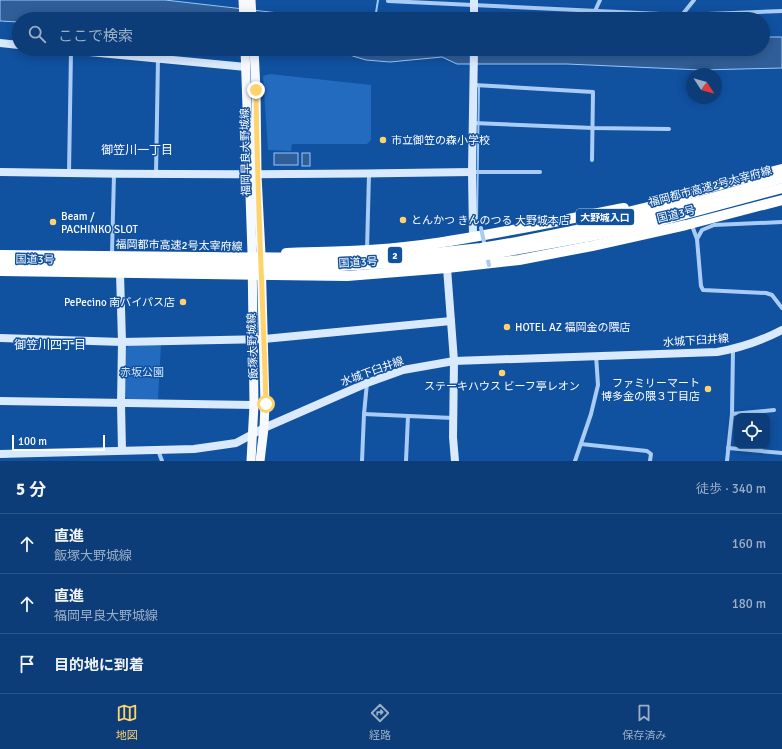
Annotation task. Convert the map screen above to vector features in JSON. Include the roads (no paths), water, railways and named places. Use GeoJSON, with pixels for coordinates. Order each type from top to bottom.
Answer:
{"type":"FeatureCollection","features":[{"type":"Feature","properties":{"kind":"highway","name":"大野城入口"},"geometry":{"type":"LineString","coordinates":[[423,245],[451,246],[489,242],[585,222],[652,206],[719,185],[782,169]]}},
{"type":"Feature","properties":{"kind":"highway","name":"福岡都市高速2号太宰府線"},"geometry":{"type":"LineString","coordinates":[[0,255],[315,258],[384,256],[443,252],[517,242],[651,215],[782,178]]}},
{"type":"Feature","properties":{"kind":"highway","name":"国道3号"},"geometry":{"type":"LineString","coordinates":[[0,251],[257,254],[367,251],[423,245],[515,230],[634,207],[744,191],[782,182]]}},
{"type":"Feature","properties":{"kind":"highway","name":"福岡都市高速2号太宰府線"},"geometry":{"type":"LineString","coordinates":[[0,263],[323,266],[443,260],[518,250],[630,228],[782,188]]}},
{"type":"Feature","properties":{"kind":"highway","name":"国道3号"},"geometry":{"type":"LineString","coordinates":[[0,271],[347,276],[447,268],[526,258],[592,246],[782,200]]}},
{"type":"Feature","properties":{"kind":"main road"},"geometry":{"type":"LineString","coordinates":[[243,0],[244,12]]}},
{"type":"Feature","properties":{"kind":"main road"},"geometry":{"type":"LineString","coordinates":[[251,0],[252,12]]}},
{"type":"Feature","properties":{"kind":"main road","name":"福岡早良大野城線"},"geometry":{"type":"LineString","coordinates":[[246,56],[257,254]]}},
{"type":"Feature","properties":{"kind":"main road","name":"福岡早良大野城線"},"geometry":{"type":"LineString","coordinates":[[253,175],[256,90],[254,56]]}},
{"type":"Feature","properties":{"kind":"main road","name":"飯塚大野城線"},"geometry":{"type":"LineString","coordinates":[[251,461],[254,405],[253,340],[257,254]]}},
{"type":"Feature","properties":{"kind":"main road","name":"飯塚大野城線"},"geometry":{"type":"LineString","coordinates":[[257,274],[264,339],[266,404],[260,461]]}},
{"type":"Feature","properties":{"kind":"street"},"geometry":{"type":"LineString","coordinates":[[388,0],[474,3],[617,12]]}},
{"type":"Feature","properties":{"kind":"street"},"geometry":{"type":"LineString","coordinates":[[595,11],[600,0]]}},
{"type":"Feature","properties":{"kind":"street"},"geometry":{"type":"LineString","coordinates":[[684,12],[694,0]]}},
{"type":"Feature","properties":{"kind":"street"},"geometry":{"type":"LineString","coordinates":[[757,12],[782,11]]}},
{"type":"Feature","properties":{"kind":"street"},"geometry":{"type":"LineString","coordinates":[[0,44],[12,45]]}},
{"type":"Feature","properties":{"kind":"street"},"geometry":{"type":"LineString","coordinates":[[69,173],[71,56]]}},
{"type":"Feature","properties":{"kind":"street"},"geometry":{"type":"LineString","coordinates":[[129,56],[246,67]]}},
{"type":"Feature","properties":{"kind":"street"},"geometry":{"type":"LineString","coordinates":[[473,236],[472,172],[474,56]]}},
{"type":"Feature","properties":{"kind":"street"},"geometry":{"type":"LineString","coordinates":[[156,174],[158,59]]}},
{"type":"Feature","properties":{"kind":"street"},"geometry":{"type":"LineString","coordinates":[[474,84],[593,92],[592,160]]}},
{"type":"Feature","properties":{"kind":"street"},"geometry":{"type":"LineString","coordinates":[[473,123],[593,128],[669,129]]}},
{"type":"Feature","properties":{"kind":"street"},"geometry":{"type":"LineString","coordinates":[[0,172],[253,175],[540,172]]}},
{"type":"Feature","properties":{"kind":"street"},"geometry":{"type":"LineString","coordinates":[[112,253],[114,174]]}},
{"type":"Feature","properties":{"kind":"street"},"geometry":{"type":"LineString","coordinates":[[367,251],[369,174]]}},
{"type":"Feature","properties":{"kind":"street"},"geometry":{"type":"LineString","coordinates":[[697,239],[702,230],[714,225],[782,222]]}},
{"type":"Feature","properties":{"kind":"street"},"geometry":{"type":"LineString","coordinates":[[691,223],[697,239],[701,286],[703,290],[766,293],[772,295],[782,308]]}},
{"type":"Feature","properties":{"kind":"street"},"geometry":{"type":"LineString","coordinates":[[481,228],[489,265]]}},
{"type":"Feature","properties":{"kind":"street"},"geometry":{"type":"LineString","coordinates":[[447,268],[454,361],[453,456],[455,461]]}},
{"type":"Feature","properties":{"kind":"street"},"geometry":{"type":"LineString","coordinates":[[120,273],[122,342],[122,450]]}},
{"type":"Feature","properties":{"kind":"street"},"geometry":{"type":"LineString","coordinates":[[0,338],[122,342],[253,340],[451,321]]}},
{"type":"Feature","properties":{"kind":"street","name":"水城下臼井線"},"geometry":{"type":"LineString","coordinates":[[0,454],[194,449],[236,442],[264,428],[367,383],[403,370],[454,361],[717,352],[733,350],[766,339],[782,330]]}},
{"type":"Feature","properties":{"kind":"street"},"geometry":{"type":"LineString","coordinates":[[727,461],[732,414],[733,350]]}},
{"type":"Feature","properties":{"kind":"street"},"geometry":{"type":"LineString","coordinates":[[575,461],[591,414],[598,385],[596,355]]}},
{"type":"Feature","properties":{"kind":"street"},"geometry":{"type":"LineString","coordinates":[[362,461],[367,383]]}},
{"type":"Feature","properties":{"kind":"street"},"geometry":{"type":"LineString","coordinates":[[0,401],[254,405]]}},
{"type":"Feature","properties":{"kind":"street"},"geometry":{"type":"LineString","coordinates":[[732,414],[774,410]]}},
{"type":"Feature","properties":{"kind":"street"},"geometry":{"type":"LineString","coordinates":[[364,414],[453,418]]}},
{"type":"Feature","properties":{"kind":"street"},"geometry":{"type":"LineString","coordinates":[[406,461],[408,416]]}},
{"type":"Feature","properties":{"kind":"street"},"geometry":{"type":"LineString","coordinates":[[581,444],[647,450],[651,454],[650,461]]}},
{"type":"Feature","properties":{"kind":"street"},"geometry":{"type":"LineString","coordinates":[[728,448],[782,453]]}},
{"type":"Feature","properties":{"kind":"street"},"geometry":{"type":"LineString","coordinates":[[158,450],[162,461]]}},
{"type":"Feature","properties":{"kind":"waterway"},"geometry":{"type":"LineString","coordinates":[[376,12],[378,0]]}},
{"type":"Feature","properties":{"kind":"waterway"},"geometry":{"type":"LineString","coordinates":[[477,219],[479,87]]}},
{"type":"Feature","properties":{"kind":"place","name":"市立御笠の森小学校"},"geometry":{"type":"Point","coordinates":[383,140]}},
{"type":"Feature","properties":{"kind":"place","name":"とんかつ きんのつる 大野城本店"},"geometry":{"type":"Point","coordinates":[403,220]}},
{"type":"Feature","properties":{"kind":"place","name":"Beam / PACHINKO SLOT"},"geometry":{"type":"Point","coordinates":[53,222]}},
{"type":"Feature","properties":{"kind":"place","name":"PePecino 南バイパス店"},"geometry":{"type":"Point","coordinates":[183,302]}},
{"type":"Feature","properties":{"kind":"place","name":"HOTEL AZ 福岡金の隈店"},"geometry":{"type":"Point","coordinates":[507,327]}},
{"type":"Feature","properties":{"kind":"place","name":"ステーキハウス ビーフ亭レオン"},"geometry":{"type":"Point","coordinates":[502,373]}},
{"type":"Feature","properties":{"kind":"place","name":"ファミリーマート 博多金の隈３丁目店"},"geometry":{"type":"Point","coordinates":[708,389]}},
{"type":"Feature","properties":{"kind":"district","name":"御笠川一丁目"},"geometry":{"type":"Point","coordinates":[137,150]}},
{"type":"Feature","properties":{"kind":"district","name":"御笠川四丁目"},"geometry":{"type":"Point","coordinates":[50,345]}},
{"type":"Feature","properties":{"kind":"park label","name":"赤坂公園"},"geometry":{"type":"Point","coordinates":[142,372]}}]}
